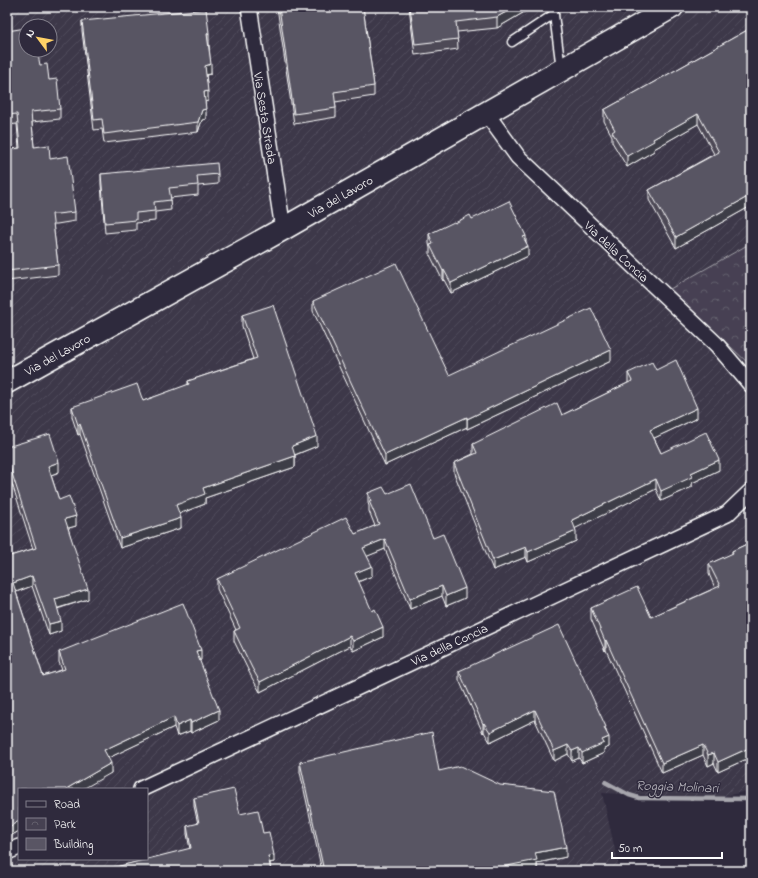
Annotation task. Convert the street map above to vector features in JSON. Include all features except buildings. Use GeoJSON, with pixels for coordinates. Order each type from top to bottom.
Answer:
{"type":"FeatureCollection","features":[{"type":"Feature","properties":{"kind":"street","name":"Via Sesta Strada"},"geometry":{"type":"LineString","coordinates":[[248,7],[283,229]]}},
{"type":"Feature","properties":{"kind":"street","name":"Via del Lavoro"},"geometry":{"type":"LineString","coordinates":[[7,382],[283,229],[672,7]]}},
{"type":"Feature","properties":{"kind":"street","name":"Via della Concia"},"geometry":{"type":"LineString","coordinates":[[486,113],[518,157],[716,344],[751,386]]}},
{"type":"Feature","properties":{"kind":"street","name":"Via della Concia"},"geometry":{"type":"LineString","coordinates":[[143,788],[727,514],[751,491]]}},
{"type":"Feature","properties":{"kind":"street"},"geometry":{"type":"LineString","coordinates":[[7,852],[18,847]]}},
{"type":"Feature","properties":{"kind":"lane"},"geometry":{"type":"LineString","coordinates":[[512,42],[553,11],[562,70]]}},
{"type":"Feature","properties":{"kind":"shaded area"},"geometry":{"type":"Polygon","coordinates":[[[7,7],[751,7],[751,243],[671,289],[751,366],[751,790],[717,798],[602,793],[620,871],[7,871],[7,7]]]}},
{"type":"Feature","properties":{"kind":"green space"},"geometry":{"type":"Polygon","coordinates":[[[751,243],[751,366],[670,289],[751,243]]]}},
{"type":"Feature","properties":{"kind":"waterway","name":"Roggia Molinari"},"geometry":{"type":"LineString","coordinates":[[605,782],[629,795],[639,798],[751,799]]}}]}
